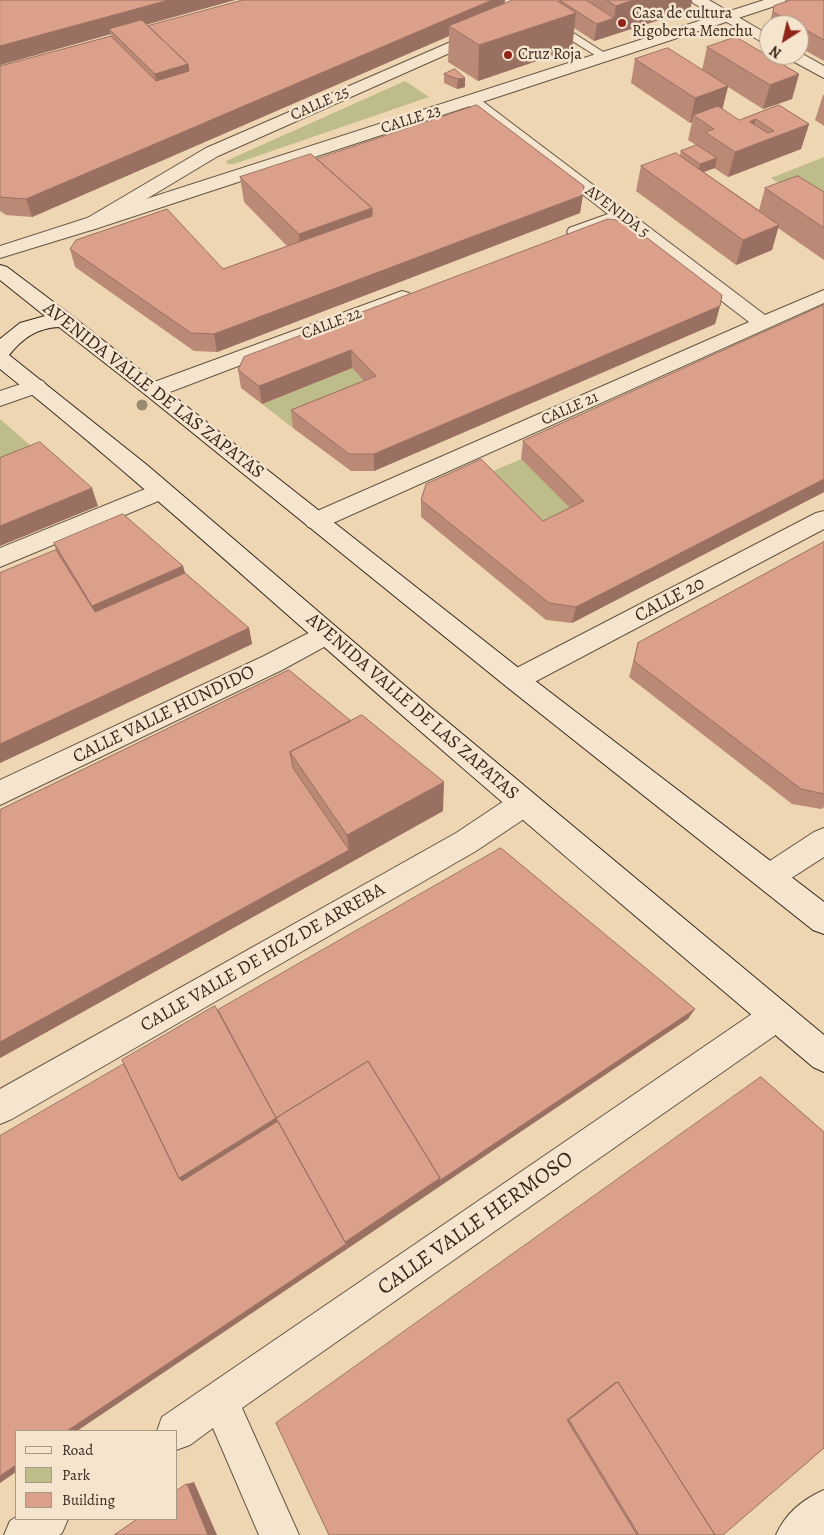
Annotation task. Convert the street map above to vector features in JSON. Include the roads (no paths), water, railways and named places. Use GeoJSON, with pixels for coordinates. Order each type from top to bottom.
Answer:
{"type":"FeatureCollection","features":[{"type":"Feature","properties":{"kind":"street"},"geometry":{"type":"LineString","coordinates":[[698,0],[759,35]]}},
{"type":"Feature","properties":{"kind":"street","name":"CALLE 23"},"geometry":{"type":"LineString","coordinates":[[0,252],[779,0]]}},
{"type":"Feature","properties":{"kind":"street","name":"CALLE 25"},"geometry":{"type":"LineString","coordinates":[[91,224],[212,152],[497,26]]}},
{"type":"Feature","properties":{"kind":"street"},"geometry":{"type":"LineString","coordinates":[[809,64],[824,73]]}},
{"type":"Feature","properties":{"kind":"street","name":"AVENIDA 5"},"geometry":{"type":"LineString","coordinates":[[471,100],[764,323]]}},
{"type":"Feature","properties":{"kind":"street"},"geometry":{"type":"LineString","coordinates":[[556,240],[621,215]]}},
{"type":"Feature","properties":{"kind":"street","name":"CALLE 23"},"geometry":{"type":"LineString","coordinates":[[0,233],[42,239]]}},
{"type":"Feature","properties":{"kind":"street","name":"AVENIDA VALLE DE LAS ZAPATAS"},"geometry":{"type":"LineString","coordinates":[[0,271],[154,390],[516,680],[824,920]]}},
{"type":"Feature","properties":{"kind":"street","name":"CALLE 22"},"geometry":{"type":"LineString","coordinates":[[154,390],[416,292]]}},
{"type":"Feature","properties":{"kind":"street","name":"CALLE 21"},"geometry":{"type":"LineString","coordinates":[[316,521],[824,296]]}},
{"type":"Feature","properties":{"kind":"street"},"geometry":{"type":"LineString","coordinates":[[0,353],[17,333],[29,326],[46,321],[65,320]]}},
{"type":"Feature","properties":{"kind":"street","name":"AVENIDA VALLE DE LAS ZAPATAS"},"geometry":{"type":"LineString","coordinates":[[0,358],[160,491],[523,804],[824,1056]]}},
{"type":"Feature","properties":{"kind":"street"},"geometry":{"type":"LineString","coordinates":[[0,400],[36,386]]}},
{"type":"Feature","properties":{"kind":"street"},"geometry":{"type":"LineString","coordinates":[[0,558],[160,491]]}},
{"type":"Feature","properties":{"kind":"street","name":"CALLE 20"},"geometry":{"type":"LineString","coordinates":[[516,680],[824,519]]}},
{"type":"Feature","properties":{"kind":"street","name":"CALLE VALLE HUNDIDO"},"geometry":{"type":"LineString","coordinates":[[0,793],[273,662],[326,634]]}},
{"type":"Feature","properties":{"kind":"street","name":"CALLE VALLE DE HOZ DE ARREBA"},"geometry":{"type":"LineString","coordinates":[[0,1107],[466,842],[523,804]]}},
{"type":"Feature","properties":{"kind":"street"},"geometry":{"type":"LineString","coordinates":[[769,877],[824,841]]}},
{"type":"Feature","properties":{"kind":"street","name":"CALLE VALLE HERMOSO"},"geometry":{"type":"LineString","coordinates":[[177,1430],[776,1016]]}},
{"type":"Feature","properties":{"kind":"street"},"geometry":{"type":"LineString","coordinates":[[220,1401],[278,1535]]}},
{"type":"Feature","properties":{"kind":"street"},"geometry":{"type":"LineString","coordinates":[[796,1535],[824,1510]]}},
{"type":"Feature","properties":{"kind":"street"},"geometry":{"type":"LineString","coordinates":[[24,1535],[46,1520]]}},
{"type":"Feature","properties":{"kind":"lane"},"geometry":{"type":"LineString","coordinates":[[540,16],[604,57]]}},
{"type":"Feature","properties":{"kind":"place","name":"Casa de cultura Rigoberta Menchu"},"geometry":{"type":"Point","coordinates":[622,23]}},
{"type":"Feature","properties":{"kind":"place","name":"Cruz Roja"},"geometry":{"type":"Point","coordinates":[508,55]}}]}
